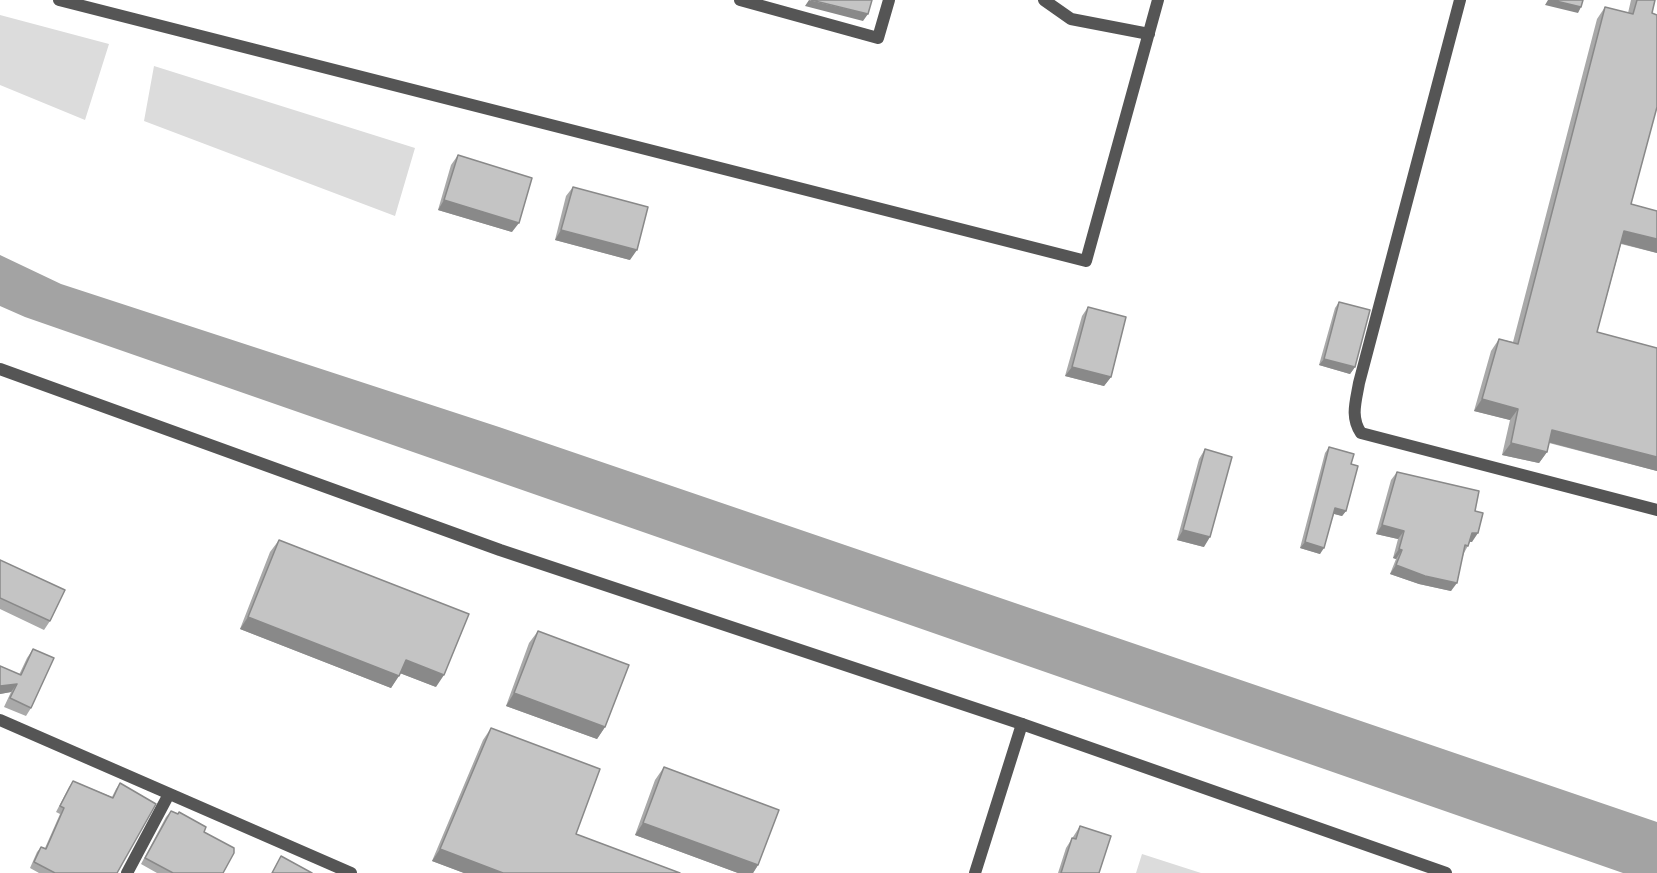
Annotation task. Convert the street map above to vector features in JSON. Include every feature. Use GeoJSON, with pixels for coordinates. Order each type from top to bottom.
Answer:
{"type":"FeatureCollection","features":[{"type":"Feature","properties":{"kind":"street"},"geometry":{"type":"LineString","coordinates":[[59,0],[1086,261],[1158,0]]}},
{"type":"Feature","properties":{"kind":"street"},"geometry":{"type":"LineString","coordinates":[[740,0],[878,38],[889,0]]}},
{"type":"Feature","properties":{"kind":"street"},"geometry":{"type":"LineString","coordinates":[[1044,0],[1071,19],[1149,34]]}},
{"type":"Feature","properties":{"kind":"street"},"geometry":{"type":"LineString","coordinates":[[1460,0],[1359,383],[1353,414],[1356,426],[1361,434],[1657,510]]}},
{"type":"Feature","properties":{"kind":"street"},"geometry":{"type":"LineString","coordinates":[[0,369],[500,550],[1022,723],[1446,873]]}},
{"type":"Feature","properties":{"kind":"street"},"geometry":{"type":"LineString","coordinates":[[0,720],[351,873]]}},
{"type":"Feature","properties":{"kind":"street"},"geometry":{"type":"LineString","coordinates":[[975,873],[1022,723]]}},
{"type":"Feature","properties":{"kind":"street"},"geometry":{"type":"LineString","coordinates":[[127,873],[169,794]]}},
{"type":"Feature","properties":{"kind":"shaded area"},"geometry":{"type":"Polygon","coordinates":[[[0,15],[109,44],[85,120],[0,85],[0,15]]]}},
{"type":"Feature","properties":{"kind":"shaded area"},"geometry":{"type":"Polygon","coordinates":[[[154,66],[415,148],[395,216],[144,121],[154,66]]]}},
{"type":"Feature","properties":{"kind":"shaded area"},"geometry":{"type":"Polygon","coordinates":[[[0,255],[61,284],[499,427],[1657,822],[1657,873],[1623,873],[25,317],[0,306],[0,255]]]}},
{"type":"Feature","properties":{"kind":"shaded area"},"geometry":{"type":"Polygon","coordinates":[[[1142,854],[1201,873],[1136,873],[1142,854]]]}},
{"type":"Feature","properties":{"kind":"building"},"geometry":{"type":"Polygon","coordinates":[[[811,0],[872,0],[868,14],[811,0]]]}},
{"type":"Feature","properties":{"kind":"building"},"geometry":{"type":"Polygon","coordinates":[[[1552,0],[1583,0],[1581,7],[1552,0]]]}},
{"type":"Feature","properties":{"kind":"building"},"geometry":{"type":"Polygon","coordinates":[[[1637,0],[1655,0],[1652,13],[1657,15],[1657,107],[1631,204],[1657,211],[1657,239],[1624,231],[1597,332],[1657,348],[1657,457],[1552,430],[1547,452],[1511,443],[1518,409],[1482,399],[1499,339],[1518,344],[1605,7],[1633,14],[1637,0]]]}},
{"type":"Feature","properties":{"kind":"building"},"geometry":{"type":"Polygon","coordinates":[[[458,155],[532,178],[519,223],[444,200],[458,155]]]}},
{"type":"Feature","properties":{"kind":"building"},"geometry":{"type":"Polygon","coordinates":[[[573,187],[648,207],[637,250],[561,230],[573,187]]]}},
{"type":"Feature","properties":{"kind":"building"},"geometry":{"type":"Polygon","coordinates":[[[1339,302],[1370,310],[1355,367],[1324,359],[1339,302]]]}},
{"type":"Feature","properties":{"kind":"building"},"geometry":{"type":"Polygon","coordinates":[[[1088,307],[1126,317],[1111,377],[1072,367],[1088,307]]]}},
{"type":"Feature","properties":{"kind":"building"},"geometry":{"type":"Polygon","coordinates":[[[1329,447],[1354,454],[1351,464],[1358,466],[1346,511],[1335,508],[1324,548],[1305,542],[1329,447]]]}},
{"type":"Feature","properties":{"kind":"building"},"geometry":{"type":"Polygon","coordinates":[[[1205,449],[1232,457],[1210,537],[1183,530],[1205,449]]]}},
{"type":"Feature","properties":{"kind":"building"},"geometry":{"type":"Polygon","coordinates":[[[1397,472],[1479,491],[1475,511],[1483,513],[1478,533],[1472,533],[1468,546],[1465,545],[1457,583],[1425,576],[1396,565],[1402,550],[1399,549],[1404,531],[1382,525],[1397,472]]]}},
{"type":"Feature","properties":{"kind":"building"},"geometry":{"type":"Polygon","coordinates":[[[279,540],[469,614],[444,675],[406,660],[399,676],[248,617],[279,540]]]}},
{"type":"Feature","properties":{"kind":"building"},"geometry":{"type":"Polygon","coordinates":[[[0,560],[65,590],[50,621],[0,598],[0,560]]]}},
{"type":"Feature","properties":{"kind":"building"},"geometry":{"type":"Polygon","coordinates":[[[538,631],[629,665],[605,727],[514,693],[538,631]]]}},
{"type":"Feature","properties":{"kind":"building"},"geometry":{"type":"Polygon","coordinates":[[[33,649],[54,658],[31,708],[10,698],[17,684],[0,686],[0,666],[21,675],[33,649]]]}},
{"type":"Feature","properties":{"kind":"building"},"geometry":{"type":"Polygon","coordinates":[[[491,728],[600,769],[576,834],[680,873],[503,873],[440,849],[491,728]]]}},
{"type":"Feature","properties":{"kind":"building"},"geometry":{"type":"Polygon","coordinates":[[[664,767],[779,810],[758,865],[643,823],[664,767]]]}},
{"type":"Feature","properties":{"kind":"building"},"geometry":{"type":"Polygon","coordinates":[[[73,781],[113,798],[120,783],[156,804],[117,873],[55,873],[34,862],[41,847],[46,849],[64,808],[60,806],[73,781]]]}},
{"type":"Feature","properties":{"kind":"building"},"geometry":{"type":"Polygon","coordinates":[[[171,811],[178,814],[179,812],[206,827],[204,832],[234,848],[234,853],[223,873],[173,873],[145,858],[171,811]]]}},
{"type":"Feature","properties":{"kind":"building"},"geometry":{"type":"Polygon","coordinates":[[[1080,826],[1111,836],[1099,873],[1061,873],[1072,838],[1076,839],[1080,826]]]}},
{"type":"Feature","properties":{"kind":"building"},"geometry":{"type":"Polygon","coordinates":[[[281,856],[312,873],[272,873],[281,856]]]}}]}
